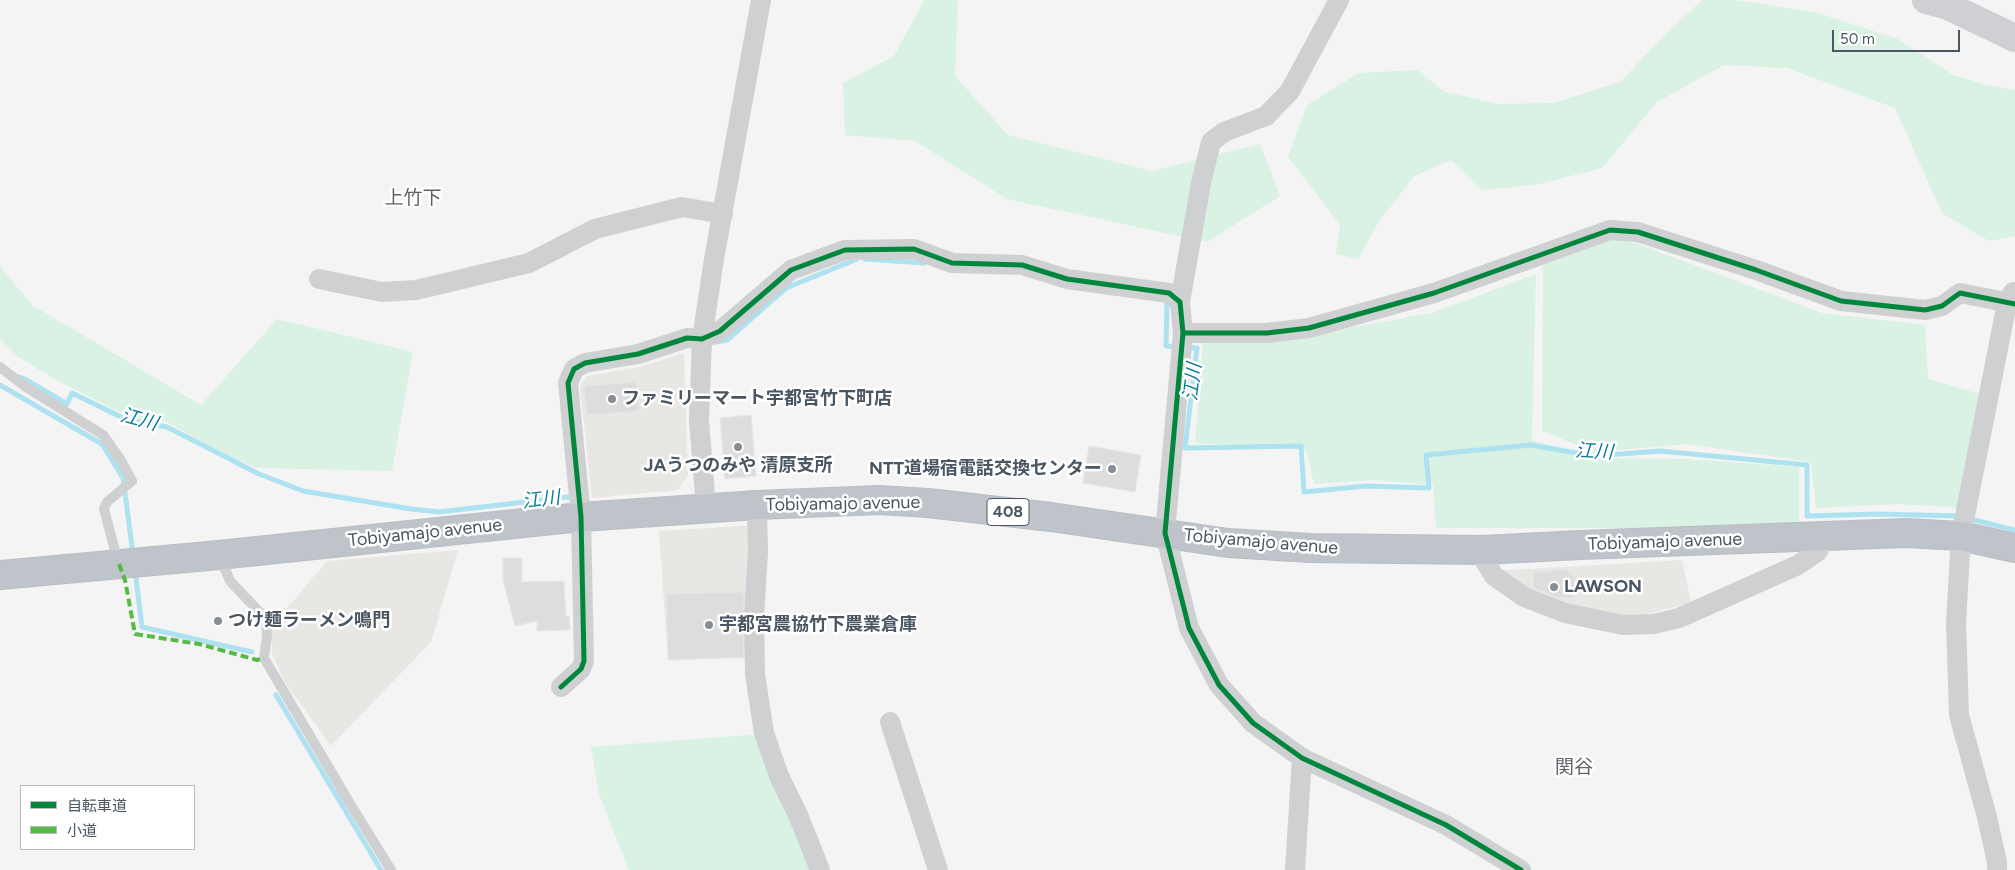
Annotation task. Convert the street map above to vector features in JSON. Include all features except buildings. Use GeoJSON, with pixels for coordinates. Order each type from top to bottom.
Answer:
{"type":"FeatureCollection","features":[{"type":"Feature","properties":{"kind":"highway","name":"Tobiyamajo avenue"},"geometry":{"type":"LineString","coordinates":[[0,575],[219,555],[582,517],[757,505],[879,500],[928,503],[1228,542],[1310,548],[1482,550],[1580,544],[1906,533],[1961,536],[2015,548]]}},
{"type":"Feature","properties":{"kind":"street"},"geometry":{"type":"LineString","coordinates":[[706,508],[700,420],[702,338],[714,259],[761,0]]}},
{"type":"Feature","properties":{"kind":"street"},"geometry":{"type":"LineString","coordinates":[[1339,0],[1290,91],[1266,116],[1224,132],[1211,142],[1201,183],[1180,302],[1183,333],[1165,533],[1189,628],[1219,685],[1254,723],[1302,758],[1446,825],[1521,870]]}},
{"type":"Feature","properties":{"kind":"street"},"geometry":{"type":"LineString","coordinates":[[1926,0],[1948,6],[2015,38]]}},
{"type":"Feature","properties":{"kind":"street"},"geometry":{"type":"LineString","coordinates":[[319,279],[382,292],[416,290],[529,263],[594,229],[682,207],[723,214]]}},
{"type":"Feature","properties":{"kind":"street"},"geometry":{"type":"LineString","coordinates":[[1183,333],[1267,333],[1309,328],[1434,293],[1610,230],[1638,232],[1756,270],[1841,301],[1925,310],[1942,306],[1960,293],[2012,300],[1961,536],[1956,624],[1959,715],[1987,817],[1997,862],[1996,870]]}},
{"type":"Feature","properties":{"kind":"street"},"geometry":{"type":"LineString","coordinates":[[562,687],[581,669],[584,661],[582,517],[568,383],[574,369],[585,363],[638,354],[687,338],[702,338],[720,331],[791,270],[845,250],[914,249],[952,263],[1022,265],[1067,279],[1169,293],[1180,302]]}},
{"type":"Feature","properties":{"kind":"street"},"geometry":{"type":"LineString","coordinates":[[757,505],[758,554],[754,616],[755,674],[764,733],[779,776],[798,815],[820,870]]}},
{"type":"Feature","properties":{"kind":"street"},"geometry":{"type":"LineString","coordinates":[[1482,550],[1484,560],[1494,576],[1524,597],[1565,612],[1623,625],[1631,625],[1654,624],[1679,618],[1798,566],[1818,551],[1825,536]]}},
{"type":"Feature","properties":{"kind":"street"},"geometry":{"type":"LineString","coordinates":[[890,722],[938,870]]}},
{"type":"Feature","properties":{"kind":"street"},"geometry":{"type":"LineString","coordinates":[[1295,870],[1302,758]]}},
{"type":"Feature","properties":{"kind":"lane"},"geometry":{"type":"LineString","coordinates":[[0,367],[26,388],[103,435],[120,459],[132,481],[107,502],[104,509],[112,545],[119,564]]}},
{"type":"Feature","properties":{"kind":"lane"},"geometry":{"type":"LineString","coordinates":[[219,555],[230,581],[266,619],[267,636],[264,658],[391,870]]}},
{"type":"Feature","properties":{"kind":"shaded area"},"geometry":{"type":"Polygon","coordinates":[[[684,353],[688,475],[678,490],[592,498],[580,386],[587,376],[640,367],[684,353]]]}},
{"type":"Feature","properties":{"kind":"shaded area"},"geometry":{"type":"Polygon","coordinates":[[[757,525],[755,658],[668,660],[659,531],[757,525]]]}},
{"type":"Feature","properties":{"kind":"shaded area"},"geometry":{"type":"Polygon","coordinates":[[[458,550],[431,642],[331,746],[284,681],[272,653],[271,627],[327,561],[458,550]]]}},
{"type":"Feature","properties":{"kind":"shaded area"},"geometry":{"type":"Polygon","coordinates":[[[1682,560],[1691,603],[1635,617],[1575,620],[1493,571],[1682,560]]]}},
{"type":"Feature","properties":{"kind":"green space"},"geometry":{"type":"Polygon","coordinates":[[[924,0],[958,0],[955,76],[1008,135],[1152,171],[1260,144],[1280,196],[1207,242],[1007,199],[915,141],[845,135],[843,83],[894,56],[924,0]]]}},
{"type":"Feature","properties":{"kind":"green space"},"geometry":{"type":"Polygon","coordinates":[[[1702,0],[1736,0],[1818,13],[1898,39],[1953,75],[1983,84],[2015,90],[2015,236],[1989,241],[1942,213],[1895,108],[1787,68],[1724,65],[1657,102],[1602,168],[1535,185],[1481,190],[1451,160],[1414,176],[1376,226],[1359,259],[1336,254],[1340,225],[1288,157],[1307,105],[1359,73],[1417,70],[1445,92],[1498,104],[1554,103],[1620,82],[1702,0]]]}},
{"type":"Feature","properties":{"kind":"green space"},"geometry":{"type":"Polygon","coordinates":[[[1619,237],[1822,313],[1925,325],[1928,379],[1980,394],[1961,508],[1899,504],[1816,508],[1811,462],[1687,444],[1595,452],[1542,431],[1543,265],[1619,237]]]}},
{"type":"Feature","properties":{"kind":"green space"},"geometry":{"type":"Polygon","coordinates":[[[0,266],[32,305],[201,405],[277,319],[413,352],[392,471],[258,468],[223,454],[167,422],[136,418],[111,408],[56,380],[17,356],[0,339],[0,266]]]}},
{"type":"Feature","properties":{"kind":"green space"},"geometry":{"type":"Polygon","coordinates":[[[1536,274],[1532,440],[1591,458],[1686,459],[1799,467],[1799,523],[1684,528],[1436,528],[1433,485],[1373,480],[1314,484],[1306,449],[1195,443],[1203,340],[1307,335],[1432,313],[1536,274]]]}},
{"type":"Feature","properties":{"kind":"green space"},"geometry":{"type":"Polygon","coordinates":[[[775,733],[813,870],[629,870],[599,794],[591,747],[775,733]]]}},
{"type":"Feature","properties":{"kind":"waterway","name":"江川"},"geometry":{"type":"LineString","coordinates":[[716,342],[727,340],[786,288],[857,259]]}},
{"type":"Feature","properties":{"kind":"waterway","name":"江川"},"geometry":{"type":"LineString","coordinates":[[865,259],[924,263]]}},
{"type":"Feature","properties":{"kind":"waterway","name":"江川"},"geometry":{"type":"LineString","coordinates":[[1164,300],[1167,301],[1166,346],[1176,347]]}},
{"type":"Feature","properties":{"kind":"waterway","name":"江川"},"geometry":{"type":"LineString","coordinates":[[1185,347],[1197,348],[1185,448],[1301,446],[1304,492],[1366,486],[1429,488],[1426,455],[1531,445],[1594,456],[1660,451],[1807,465],[1807,516],[1876,514],[1959,516]]}},
{"type":"Feature","properties":{"kind":"waterway","name":"江川"},"geometry":{"type":"LineString","coordinates":[[18,377],[25,379],[67,404],[72,393],[125,419],[167,427],[259,474],[303,491],[439,512],[576,496]]}},
{"type":"Feature","properties":{"kind":"waterway"},"geometry":{"type":"LineString","coordinates":[[0,385],[102,444],[123,478],[133,554]]}},
{"type":"Feature","properties":{"kind":"waterway","name":"江川"},"geometry":{"type":"LineString","coordinates":[[1970,519],[2015,530]]}},
{"type":"Feature","properties":{"kind":"waterway"},"geometry":{"type":"LineString","coordinates":[[135,570],[142,627],[252,652]]}},
{"type":"Feature","properties":{"kind":"waterway"},"geometry":{"type":"LineString","coordinates":[[276,695],[381,870]]}},
{"type":"Feature","properties":{"kind":"marked path"},"geometry":{"type":"LineString","coordinates":[[119,564],[125,580],[135,634],[199,644],[257,660],[264,658]]}},
{"type":"Feature","properties":{"kind":"cycle path"},"geometry":{"type":"LineString","coordinates":[[1183,333],[1267,333],[1309,328],[1434,293],[1610,230],[1638,232],[1756,270],[1841,301],[1925,310],[1942,306],[1960,293],[2015,304]]}},
{"type":"Feature","properties":{"kind":"cycle path"},"geometry":{"type":"LineString","coordinates":[[561,687],[581,669],[584,661],[581,517],[568,383],[574,369],[585,363],[638,354],[687,338],[702,339],[720,331],[791,270],[845,250],[914,249],[952,263],[1022,265],[1067,279],[1169,293],[1180,302],[1183,333],[1165,533],[1189,628],[1219,685],[1253,723],[1302,758],[1446,825],[1521,870]]}},
{"type":"Feature","properties":{"kind":"place","name":"ファミリーマート宇都宮竹下町店"},"geometry":{"type":"Point","coordinates":[612,399]}},
{"type":"Feature","properties":{"kind":"place","name":"JAうつのみや 清原支所"},"geometry":{"type":"Point","coordinates":[738,447]}},
{"type":"Feature","properties":{"kind":"place","name":"NTT道場宿電話交換センター"},"geometry":{"type":"Point","coordinates":[1112,469]}},
{"type":"Feature","properties":{"kind":"place","name":"LAWSON"},"geometry":{"type":"Point","coordinates":[1554,587]}},
{"type":"Feature","properties":{"kind":"place","name":"つけ麺ラーメン鳴門"},"geometry":{"type":"Point","coordinates":[218,621]}},
{"type":"Feature","properties":{"kind":"place","name":"宇都宮農協竹下農業倉庫"},"geometry":{"type":"Point","coordinates":[709,625]}},
{"type":"Feature","properties":{"kind":"district","name":"上竹下"},"geometry":{"type":"Point","coordinates":[413,198]}},
{"type":"Feature","properties":{"kind":"district","name":"関谷"},"geometry":{"type":"Point","coordinates":[1574,767]}}]}
